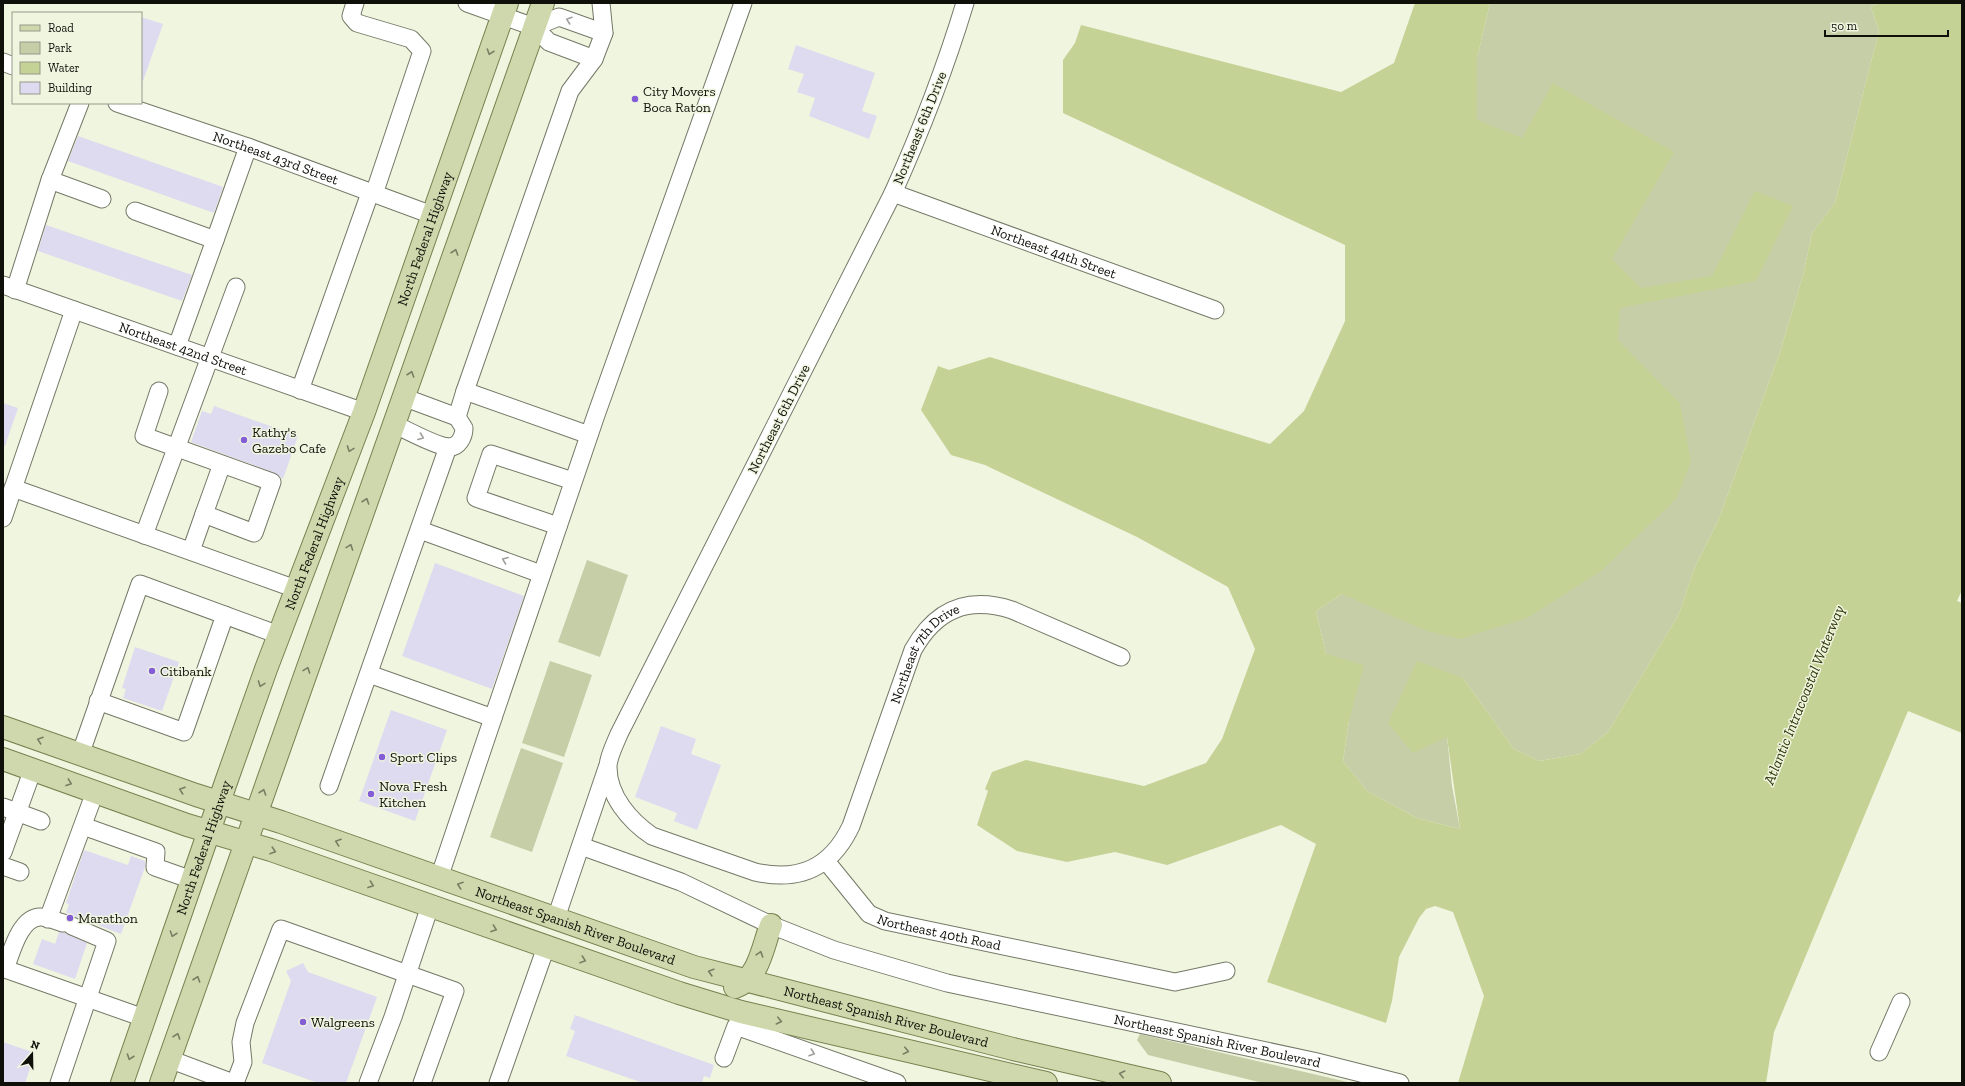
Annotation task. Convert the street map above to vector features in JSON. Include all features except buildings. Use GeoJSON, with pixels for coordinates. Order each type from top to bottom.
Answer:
{"type":"FeatureCollection","features":[{"type":"Feature","properties":{"kind":"main road"},"geometry":{"type":"LineString","coordinates":[[161,1083],[543,3]]}},
{"type":"Feature","properties":{"kind":"main road","name":"North Federal Highway"},"geometry":{"type":"LineString","coordinates":[[122,1083],[219,802],[279,634],[364,412],[505,9]]}},
{"type":"Feature","properties":{"kind":"main road"},"geometry":{"type":"LineString","coordinates":[[383,356],[381,396],[384,409],[394,424]]}},
{"type":"Feature","properties":{"kind":"main road"},"geometry":{"type":"LineString","coordinates":[[364,412],[372,428],[375,447],[374,480]]}},
{"type":"Feature","properties":{"kind":"main road","name":"Northeast Spanish River Boulevard"},"geometry":{"type":"LineString","coordinates":[[3,727],[694,967],[1013,1049],[1160,1083]]}},
{"type":"Feature","properties":{"kind":"main road","name":"Northeast Spanish River Boulevard"},"geometry":{"type":"LineString","coordinates":[[3,759],[546,947],[738,1019],[1046,1083]]}},
{"type":"Feature","properties":{"kind":"main road"},"geometry":{"type":"LineString","coordinates":[[632,978],[719,991],[738,986],[746,981],[756,967],[771,925]]}},
{"type":"Feature","properties":{"kind":"main road"},"geometry":{"type":"LineString","coordinates":[[738,1019],[749,1006],[768,1002],[885,1016]]}},
{"type":"Feature","properties":{"kind":"street"},"geometry":{"type":"LineString","coordinates":[[300,390],[372,194],[422,51],[411,39],[357,23],[351,16],[355,3]]}},
{"type":"Feature","properties":{"kind":"street"},"geometry":{"type":"LineString","coordinates":[[467,3],[505,9],[534,27],[549,42],[594,59]]}},
{"type":"Feature","properties":{"kind":"street"},"geometry":{"type":"LineString","coordinates":[[457,417],[570,91],[594,59],[604,33],[601,3]]}},
{"type":"Feature","properties":{"kind":"street"},"geometry":{"type":"LineString","coordinates":[[439,878],[573,481],[743,3]]}},
{"type":"Feature","properties":{"kind":"street","name":"Northeast 6th Drive"},"geometry":{"type":"LineString","coordinates":[[826,861],[805,872],[788,876],[771,876],[755,872],[652,836],[638,827],[613,792],[608,766],[619,734],[893,193],[923,127],[946,66],[965,3]]}},
{"type":"Feature","properties":{"kind":"street"},"geometry":{"type":"LineString","coordinates":[[534,27],[559,17],[604,33]]}},
{"type":"Feature","properties":{"kind":"street"},"geometry":{"type":"LineString","coordinates":[[9,287],[80,104]]}},
{"type":"Feature","properties":{"kind":"street","name":"Northeast 43rd Street"},"geometry":{"type":"LineString","coordinates":[[121,104],[248,147],[432,215]]}},
{"type":"Feature","properties":{"kind":"street"},"geometry":{"type":"LineString","coordinates":[[177,346],[248,147]]}},
{"type":"Feature","properties":{"kind":"street"},"geometry":{"type":"LineString","coordinates":[[50,180],[102,199]]}},
{"type":"Feature","properties":{"kind":"street","name":"Northeast 44th Street"},"geometry":{"type":"LineString","coordinates":[[893,193],[1215,310]]}},
{"type":"Feature","properties":{"kind":"street"},"geometry":{"type":"LineString","coordinates":[[135,211],[215,240]]}},
{"type":"Feature","properties":{"kind":"street","name":"Northeast 42nd Street"},"geometry":{"type":"LineString","coordinates":[[9,287],[364,412]]}},
{"type":"Feature","properties":{"kind":"street"},"geometry":{"type":"LineString","coordinates":[[144,535],[236,287]]}},
{"type":"Feature","properties":{"kind":"street"},"geometry":{"type":"LineString","coordinates":[[3,518],[74,310]]}},
{"type":"Feature","properties":{"kind":"street"},"geometry":{"type":"LineString","coordinates":[[159,390],[144,436],[272,482],[254,533],[204,514]]}},
{"type":"Feature","properties":{"kind":"street"},"geometry":{"type":"LineString","coordinates":[[465,391],[589,435]]}},
{"type":"Feature","properties":{"kind":"street"},"geometry":{"type":"LineString","coordinates":[[394,424],[448,447],[458,443],[464,434],[462,422],[457,417],[403,397]]}},
{"type":"Feature","properties":{"kind":"street"},"geometry":{"type":"LineString","coordinates":[[329,786],[448,447]]}},
{"type":"Feature","properties":{"kind":"street"},"geometry":{"type":"LineString","coordinates":[[558,526],[476,498],[491,454],[573,481]]}},
{"type":"Feature","properties":{"kind":"street"},"geometry":{"type":"LineString","coordinates":[[191,551],[222,464]]}},
{"type":"Feature","properties":{"kind":"street"},"geometry":{"type":"LineString","coordinates":[[13,488],[296,589]]}},
{"type":"Feature","properties":{"kind":"street"},"geometry":{"type":"LineString","coordinates":[[420,530],[541,574]]}},
{"type":"Feature","properties":{"kind":"street"},"geometry":{"type":"LineString","coordinates":[[80,755],[140,584],[279,634]]}},
{"type":"Feature","properties":{"kind":"street","name":"Northeast 7th Drive"},"geometry":{"type":"LineString","coordinates":[[826,861],[844,841],[851,826],[913,650],[925,631],[933,622],[947,613],[963,606],[974,604],[996,605],[1012,610],[1121,657]]}},
{"type":"Feature","properties":{"kind":"street"},"geometry":{"type":"LineString","coordinates":[[98,702],[184,732],[225,615]]}},
{"type":"Feature","properties":{"kind":"street"},"geometry":{"type":"LineString","coordinates":[[369,674],[493,718]]}},
{"type":"Feature","properties":{"kind":"street"},"geometry":{"type":"LineString","coordinates":[[556,918],[608,766]]}},
{"type":"Feature","properties":{"kind":"street"},"geometry":{"type":"LineString","coordinates":[[3,852],[10,810],[33,769]]}},
{"type":"Feature","properties":{"kind":"street"},"geometry":{"type":"LineString","coordinates":[[61,922],[83,826],[95,792]]}},
{"type":"Feature","properties":{"kind":"street"},"geometry":{"type":"LineString","coordinates":[[10,810],[41,821]]}},
{"type":"Feature","properties":{"kind":"street"},"geometry":{"type":"LineString","coordinates":[[83,826],[156,852],[155,867],[192,880]]}},
{"type":"Feature","properties":{"kind":"street","name":"Northeast Spanish River Boulevard"},"geometry":{"type":"LineString","coordinates":[[581,846],[681,882],[771,925],[834,950],[916,975],[1313,1061],[1400,1083]]}},
{"type":"Feature","properties":{"kind":"street","name":"Northeast 40th Road"},"geometry":{"type":"LineString","coordinates":[[826,861],[869,914],[885,921],[1175,982],[1226,971]]}},
{"type":"Feature","properties":{"kind":"street"},"geometry":{"type":"LineString","coordinates":[[3,866],[20,872]]}},
{"type":"Feature","properties":{"kind":"street"},"geometry":{"type":"LineString","coordinates":[[368,1083],[408,974],[430,906]]}},
{"type":"Feature","properties":{"kind":"street"},"geometry":{"type":"LineString","coordinates":[[59,1083],[88,999],[107,941],[61,922],[41,917],[33,919],[25,924],[17,938],[4,969],[88,999],[144,1018]]}},
{"type":"Feature","properties":{"kind":"street"},"geometry":{"type":"LineString","coordinates":[[169,1059],[234,1083],[243,1062],[241,1042],[245,1024],[280,929],[455,991],[422,1083]]}},
{"type":"Feature","properties":{"kind":"street"},"geometry":{"type":"LineString","coordinates":[[498,1083],[546,947]]}},
{"type":"Feature","properties":{"kind":"street"},"geometry":{"type":"LineString","coordinates":[[1879,1052],[1901,1002]]}},
{"type":"Feature","properties":{"kind":"street"},"geometry":{"type":"LineString","coordinates":[[724,1058],[738,1019]]}},
{"type":"Feature","properties":{"kind":"street","name":"Northeast Spanish River Boulevard"},"geometry":{"type":"LineString","coordinates":[[738,1019],[897,1083]]}},
{"type":"Feature","properties":{"kind":"green space"},"geometry":{"type":"Polygon","coordinates":[[[1490,3],[1879,3],[1871,7],[1879,31],[1835,203],[1812,233],[1803,275],[1780,352],[1718,521],[1694,569],[1679,614],[1608,732],[1580,754],[1539,761],[1514,749],[1463,678],[1447,736],[1452,786],[1460,829],[1417,818],[1367,791],[1343,761],[1349,721],[1326,654],[1316,611],[1342,594],[1477,120],[1477,58],[1490,3]]]}},
{"type":"Feature","properties":{"kind":"green space"},"geometry":{"type":"Polygon","coordinates":[[[587,560],[628,575],[600,657],[558,642],[587,560]]]}},
{"type":"Feature","properties":{"kind":"green space"},"geometry":{"type":"Polygon","coordinates":[[[550,661],[592,675],[564,757],[522,743],[550,661]]]}},
{"type":"Feature","properties":{"kind":"green space"},"geometry":{"type":"Polygon","coordinates":[[[521,748],[563,763],[532,852],[490,837],[521,748]]]}},
{"type":"Feature","properties":{"kind":"green space"},"geometry":{"type":"Polygon","coordinates":[[[1140,1034],[1352,1083],[1263,1083],[1148,1055],[1137,1040],[1140,1034]]]}},
{"type":"Feature","properties":{"kind":"water","name":"Atlantic Intracoastal Waterway"},"geometry":{"type":"Polygon","coordinates":[[[1415,3],[1490,3],[1477,58],[1477,120],[1522,138],[1553,83],[1674,152],[1612,259],[1641,288],[1712,276],[1755,191],[1793,206],[1756,281],[1620,308],[1618,340],[1680,403],[1691,462],[1676,499],[1601,571],[1527,618],[1460,639],[1427,631],[1342,594],[1316,611],[1326,654],[1364,665],[1349,721],[1343,761],[1367,791],[1417,818],[1460,829],[1447,737],[1413,753],[1388,723],[1417,661],[1463,678],[1514,749],[1539,761],[1580,754],[1608,732],[1679,614],[1694,569],[1718,521],[1780,352],[1803,275],[1812,233],[1835,203],[1879,31],[1871,7],[1879,3],[1962,3],[1962,590],[1957,601],[1962,603],[1962,733],[1908,711],[1774,1032],[1766,1083],[1458,1083],[1484,996],[1453,912],[1435,906],[1426,909],[1419,918],[1399,957],[1392,1001],[1386,1023],[1267,982],[1316,844],[1281,825],[1167,865],[1115,852],[1067,862],[1017,851],[977,825],[988,791],[985,789],[992,772],[1026,760],[1144,786],[1206,763],[1222,739],[1255,649],[1228,587],[1137,537],[985,465],[951,455],[921,410],[938,366],[949,370],[990,357],[1270,444],[1304,411],[1345,321],[1345,245],[1063,113],[1063,60],[1075,43],[1081,25],[1341,92],[1394,63],[1415,3]]]}},
{"type":"Feature","properties":{"kind":"place","name":"City Movers Boca Raton"},"geometry":{"type":"Point","coordinates":[635,99]}},
{"type":"Feature","properties":{"kind":"place","name":"Kathy's Gazebo Cafe"},"geometry":{"type":"Point","coordinates":[244,440]}},
{"type":"Feature","properties":{"kind":"place","name":"Citibank"},"geometry":{"type":"Point","coordinates":[152,671]}},
{"type":"Feature","properties":{"kind":"place","name":"Sport Clips"},"geometry":{"type":"Point","coordinates":[382,757]}},
{"type":"Feature","properties":{"kind":"place","name":"Nova Fresh Kitchen"},"geometry":{"type":"Point","coordinates":[371,794]}},
{"type":"Feature","properties":{"kind":"place","name":"Marathon"},"geometry":{"type":"Point","coordinates":[70,918]}},
{"type":"Feature","properties":{"kind":"place","name":"Walgreens"},"geometry":{"type":"Point","coordinates":[303,1022]}}]}
